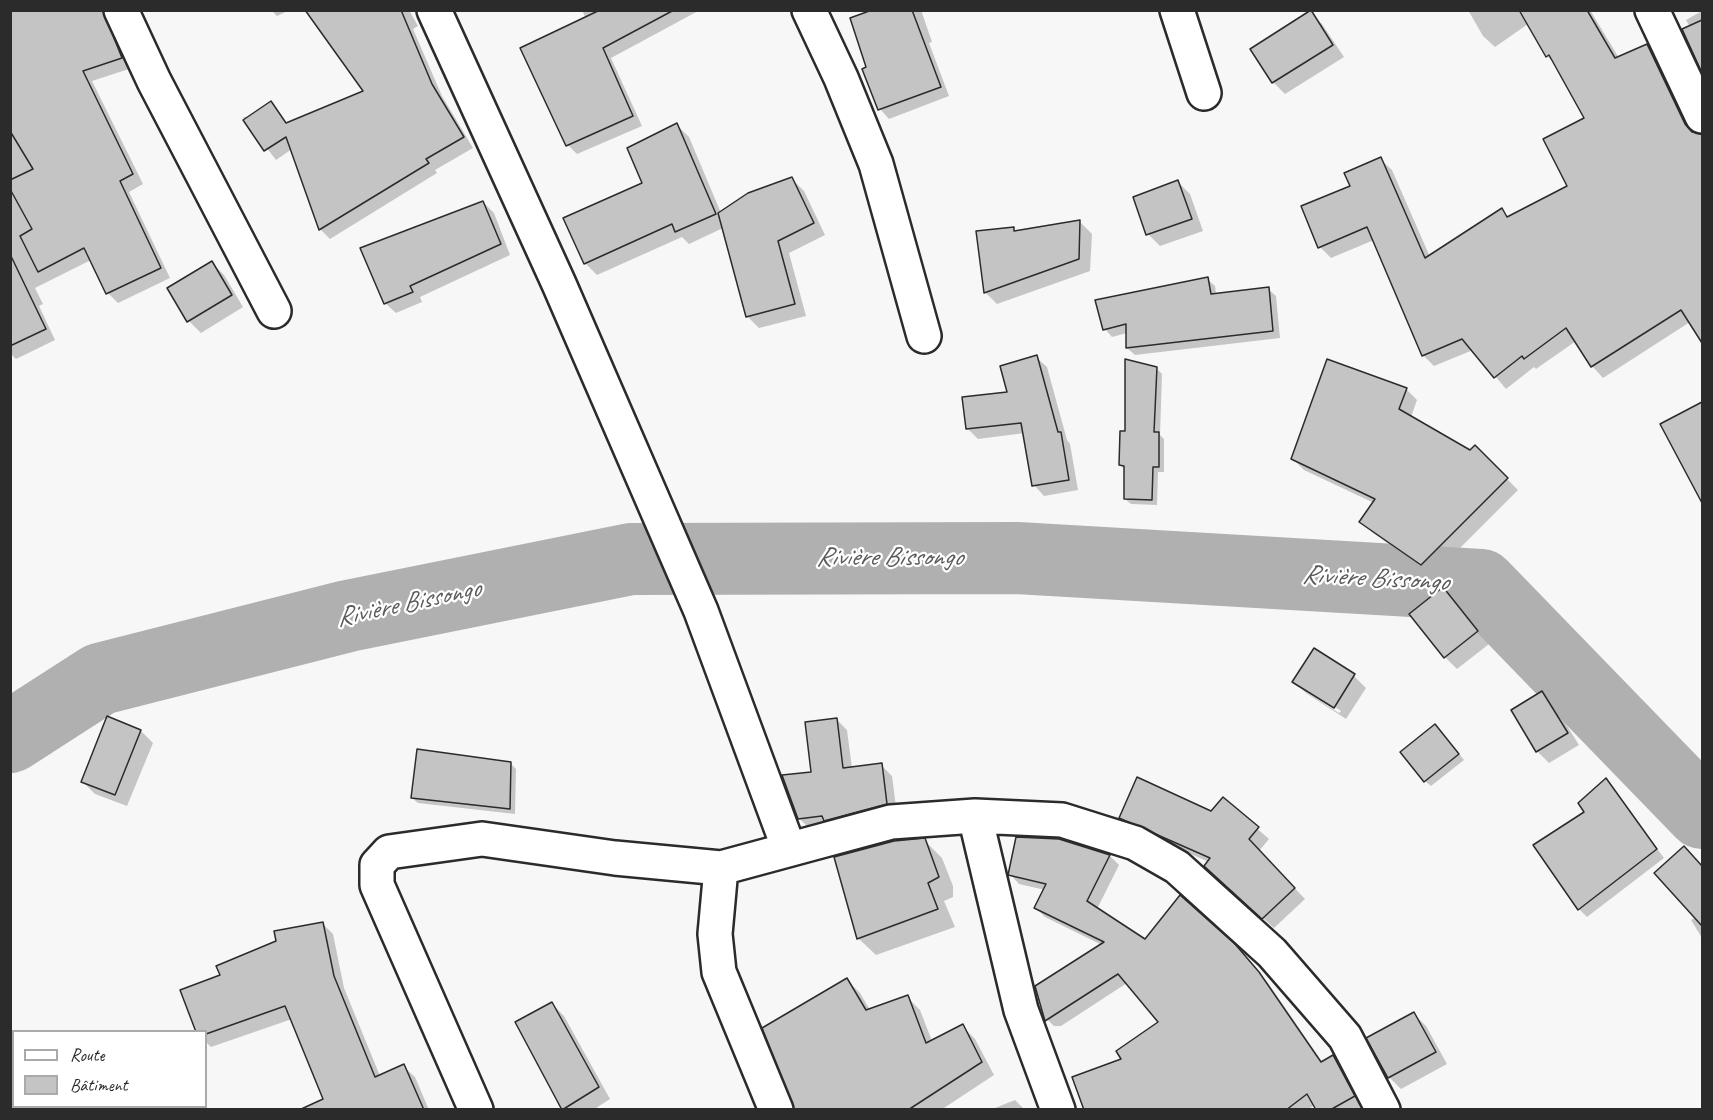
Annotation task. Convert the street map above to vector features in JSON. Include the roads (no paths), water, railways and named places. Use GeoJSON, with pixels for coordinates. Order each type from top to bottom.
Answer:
{"type":"FeatureCollection","features":[{"type":"Feature","properties":{"kind":"street"},"geometry":{"type":"LineString","coordinates":[[121,10],[154,81],[274,311]]}},
{"type":"Feature","properties":{"kind":"street"},"geometry":{"type":"LineString","coordinates":[[434,10],[559,284],[702,611],[789,849]]}},
{"type":"Feature","properties":{"kind":"street"},"geometry":{"type":"LineString","coordinates":[[809,10],[841,78],[876,164],[924,336]]}},
{"type":"Feature","properties":{"kind":"street"},"geometry":{"type":"LineString","coordinates":[[1177,10],[1204,93]]}},
{"type":"Feature","properties":{"kind":"street"},"geometry":{"type":"LineString","coordinates":[[1652,10],[1702,116]]}},
{"type":"Feature","properties":{"kind":"street"},"geometry":{"type":"LineString","coordinates":[[975,816],[1021,1010],[1058,1110]]}},
{"type":"Feature","properties":{"kind":"street"},"geometry":{"type":"LineString","coordinates":[[476,1110],[377,885],[377,865],[389,852],[482,838],[615,858],[721,868],[891,822],[975,816],[1062,820],[1135,843],[1177,867],[1272,953],[1345,1037],[1383,1110]]}},
{"type":"Feature","properties":{"kind":"street"},"geometry":{"type":"LineString","coordinates":[[721,868],[715,934],[719,972],[776,1110]]}},
{"type":"Feature","properties":{"kind":"waterway","name":"Rivière Bissongo"},"geometry":{"type":"LineString","coordinates":[[10,737],[100,679],[348,616],[631,559],[1017,558],[1481,585],[1702,813]]}}]}
